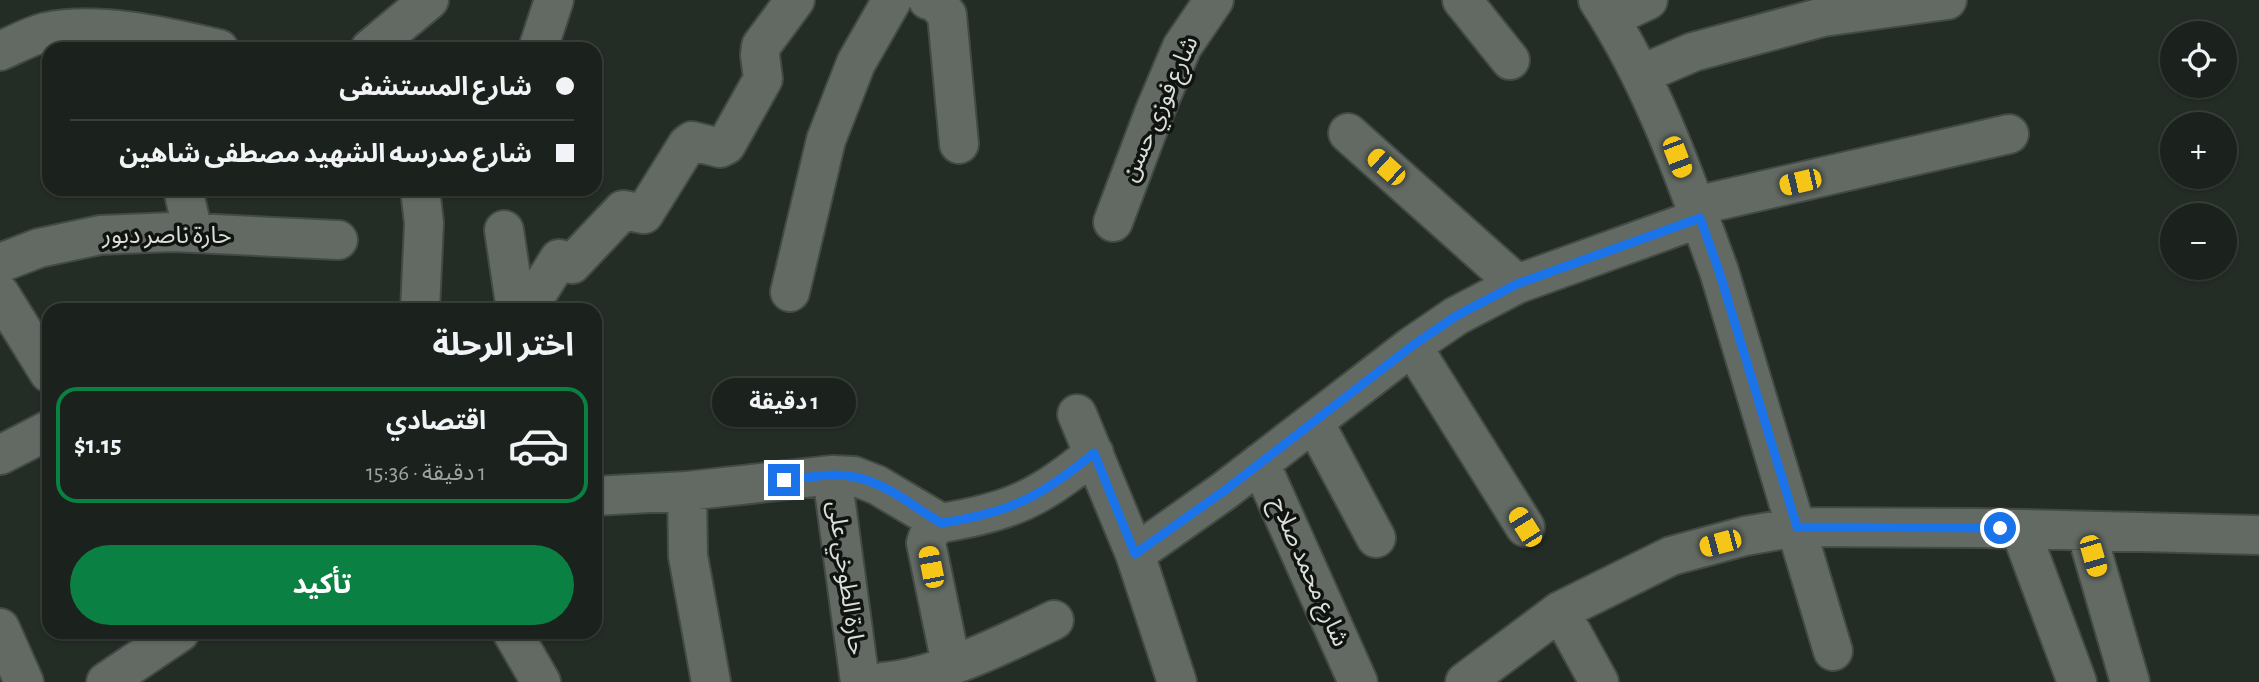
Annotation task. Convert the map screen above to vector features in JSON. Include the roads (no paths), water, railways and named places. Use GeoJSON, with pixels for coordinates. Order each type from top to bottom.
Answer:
{"type":"FeatureCollection","features":[{"type":"Feature","properties":{"kind":"street"},"geometry":{"type":"LineString","coordinates":[[378,42],[429,0]]}},
{"type":"Feature","properties":{"kind":"street"},"geometry":{"type":"LineString","coordinates":[[540,42],[554,0]]}},
{"type":"Feature","properties":{"kind":"street"},"geometry":{"type":"LineString","coordinates":[[531,303],[559,259],[572,264],[623,210],[644,214],[687,145],[692,141],[720,148],[726,145],[763,79],[761,46],[795,0]]}},
{"type":"Feature","properties":{"kind":"street"},"geometry":{"type":"LineString","coordinates":[[790,292],[826,139],[856,63],[892,0]]}},
{"type":"Feature","properties":{"kind":"street"},"geometry":{"type":"LineString","coordinates":[[928,0],[935,1],[947,15],[959,144]]}},
{"type":"Feature","properties":{"kind":"street","name":"شارع فوزي حسن"},"geometry":{"type":"LineString","coordinates":[[1113,222],[1182,47],[1214,0]]}},
{"type":"Feature","properties":{"kind":"street"},"geometry":{"type":"LineString","coordinates":[[1462,0],[1510,60]]}},
{"type":"Feature","properties":{"kind":"street"},"geometry":{"type":"LineString","coordinates":[[1648,0],[1604,9],[1642,74],[1668,132],[1698,212],[1719,271],[1833,651]]}},
{"type":"Feature","properties":{"kind":"street"},"geometry":{"type":"LineString","coordinates":[[1642,74],[1693,52],[1823,17],[1947,0]]}},
{"type":"Feature","properties":{"kind":"street"},"geometry":{"type":"LineString","coordinates":[[0,51],[45,32],[78,29],[144,32],[188,42]]}},
{"type":"Feature","properties":{"kind":"street"},"geometry":{"type":"LineString","coordinates":[[1348,133],[1517,284]]}},
{"type":"Feature","properties":{"kind":"street"},"geometry":{"type":"LineString","coordinates":[[1135,554],[1260,463],[1412,346],[1456,316],[1517,284],[1698,212],[2009,134]]}},
{"type":"Feature","properties":{"kind":"street"},"geometry":{"type":"LineString","coordinates":[[184,196],[192,233]]}},
{"type":"Feature","properties":{"kind":"street"},"geometry":{"type":"LineString","coordinates":[[420,303],[424,223],[421,196]]}},
{"type":"Feature","properties":{"kind":"street"},"geometry":{"type":"LineString","coordinates":[[504,230],[515,303]]}},
{"type":"Feature","properties":{"kind":"street","name":"حارة ناصر دبور"},"geometry":{"type":"LineString","coordinates":[[0,263],[40,248],[100,235],[192,233],[338,240]]}},
{"type":"Feature","properties":{"kind":"street"},"geometry":{"type":"LineString","coordinates":[[0,294],[13,342],[42,364]]}},
{"type":"Feature","properties":{"kind":"street"},"geometry":{"type":"LineString","coordinates":[[1412,346],[1525,527]]}},
{"type":"Feature","properties":{"kind":"street"},"geometry":{"type":"LineString","coordinates":[[1077,414],[1135,554],[1177,682]]}},
{"type":"Feature","properties":{"kind":"street"},"geometry":{"type":"LineString","coordinates":[[1314,422],[1376,538]]}},
{"type":"Feature","properties":{"kind":"street"},"geometry":{"type":"LineString","coordinates":[[0,455],[42,434]]}},
{"type":"Feature","properties":{"kind":"street"},"geometry":{"type":"LineString","coordinates":[[951,664],[926,543],[930,531],[941,523],[983,517],[1023,502],[1060,481],[1094,453]]}},
{"type":"Feature","properties":{"kind":"street","name":"شارع محمد صلاح"},"geometry":{"type":"LineString","coordinates":[[1260,463],[1358,682]]}},
{"type":"Feature","properties":{"kind":"street"},"geometry":{"type":"LineString","coordinates":[[602,496],[687,491],[832,475],[854,476],[877,485],[941,523]]}},
{"type":"Feature","properties":{"kind":"street","name":"حارة الطوخي على"},"geometry":{"type":"LineString","coordinates":[[832,475],[860,682]]}},
{"type":"Feature","properties":{"kind":"street"},"geometry":{"type":"LineString","coordinates":[[687,491],[688,555],[711,682]]}},
{"type":"Feature","properties":{"kind":"street"},"geometry":{"type":"LineString","coordinates":[[1465,682],[1560,611],[1671,556],[1745,536],[1797,527],[2259,535]]}},
{"type":"Feature","properties":{"kind":"street"},"geometry":{"type":"LineString","coordinates":[[2020,529],[2077,682]]}},
{"type":"Feature","properties":{"kind":"street"},"geometry":{"type":"LineString","coordinates":[[2086,531],[2130,682]]}},
{"type":"Feature","properties":{"kind":"street"},"geometry":{"type":"LineString","coordinates":[[1560,611],[1599,682]]}},
{"type":"Feature","properties":{"kind":"street"},"geometry":{"type":"LineString","coordinates":[[883,682],[901,680],[990,650],[1054,620]]}},
{"type":"Feature","properties":{"kind":"street"},"geometry":{"type":"LineString","coordinates":[[0,628],[24,682]]}},
{"type":"Feature","properties":{"kind":"street"},"geometry":{"type":"LineString","coordinates":[[106,682],[170,639]]}},
{"type":"Feature","properties":{"kind":"street"},"geometry":{"type":"LineString","coordinates":[[516,639],[541,682]]}}]}
